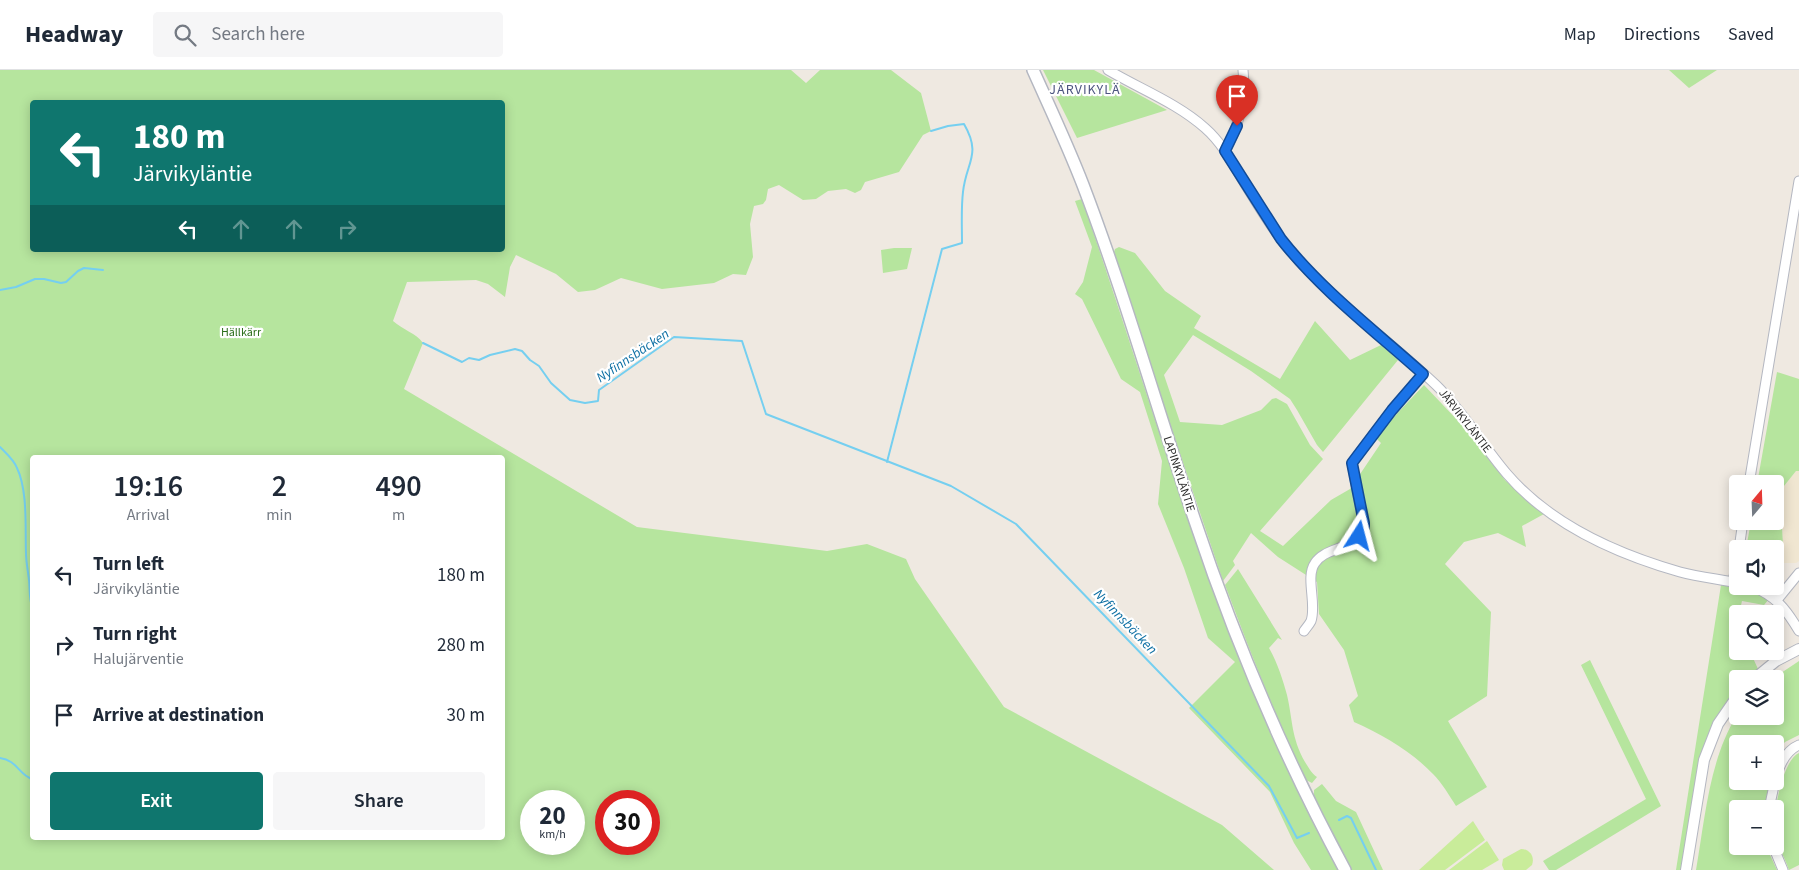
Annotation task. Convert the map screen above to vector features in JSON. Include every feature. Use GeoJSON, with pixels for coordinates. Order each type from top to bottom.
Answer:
{"type":"FeatureCollection","features":[{"type":"Feature","properties":{"kind":"main road","name":"LAPINKYLÄNTIE"},"geometry":{"type":"LineString","coordinates":[[1033,70],[1059,127],[1095,219],[1198,530],[1235,632],[1295,773],[1345,870]]}},
{"type":"Feature","properties":{"kind":"street","name":"JÄRVIKYLÄNTIE"},"geometry":{"type":"LineString","coordinates":[[1108,70],[1189,115],[1206,128],[1225,151],[1261,209],[1291,252],[1350,310],[1423,374],[1455,405],[1507,475],[1545,510],[1595,540],[1643,560],[1680,572],[1729,581]]}},
{"type":"Feature","properties":{"kind":"street"},"geometry":{"type":"LineString","coordinates":[[1225,151],[1237,126],[1242,105],[1243,70]]}},
{"type":"Feature","properties":{"kind":"street"},"geometry":{"type":"LineString","coordinates":[[1750,475],[1799,181]]}},
{"type":"Feature","properties":{"kind":"street"},"geometry":{"type":"LineString","coordinates":[[1304,632],[1311,621],[1313,600],[1312,567],[1318,559],[1354,541],[1364,527],[1352,463],[1392,410],[1423,374]]}},
{"type":"Feature","properties":{"kind":"street"},"geometry":{"type":"LineString","coordinates":[[1777,600],[1799,573]]}},
{"type":"Feature","properties":{"kind":"street"},"geometry":{"type":"LineString","coordinates":[[1768,595],[1777,600],[1786,610],[1799,631]]}},
{"type":"Feature","properties":{"kind":"street"},"geometry":{"type":"LineString","coordinates":[[1765,670],[1776,661],[1799,649]]}},
{"type":"Feature","properties":{"kind":"street"},"geometry":{"type":"LineString","coordinates":[[1686,870],[1704,760],[1718,724],[1729,708]]}},
{"type":"Feature","properties":{"kind":"street"},"geometry":{"type":"LineString","coordinates":[[1772,800],[1782,763],[1791,750],[1799,745]]}},
{"type":"Feature","properties":{"kind":"street"},"geometry":{"type":"LineString","coordinates":[[1777,855],[1784,870]]}},
{"type":"Feature","properties":{"kind":"shaded area"},"geometry":{"type":"Polygon","coordinates":[[[1796,471],[1799,471],[1799,561],[1796,563],[1784,563],[1782,530],[1784,530],[1784,486],[1796,471]]]}},
{"type":"Feature","properties":{"kind":"green space","name":"Hällkärr"},"geometry":{"type":"Polygon","coordinates":[[[0,70],[791,70],[806,83],[820,70],[891,70],[921,93],[931,131],[923,135],[899,172],[865,182],[861,190],[855,193],[846,189],[828,191],[816,199],[803,200],[779,185],[768,189],[766,200],[763,204],[754,206],[750,224],[753,257],[746,275],[733,274],[714,283],[662,289],[621,278],[595,290],[578,292],[556,274],[516,255],[510,267],[505,297],[488,284],[476,280],[407,282],[393,321],[423,343],[404,389],[637,527],[827,551],[867,544],[906,559],[915,579],[1004,707],[1222,825],[1274,870],[0,870],[0,70]]]}},
{"type":"Feature","properties":{"kind":"green space"},"geometry":{"type":"Polygon","coordinates":[[[1043,70],[1094,70],[1167,110],[1077,138],[1043,70]]]}},
{"type":"Feature","properties":{"kind":"green space"},"geometry":{"type":"Polygon","coordinates":[[[1669,70],[1717,70],[1689,88],[1669,70]]]}},
{"type":"Feature","properties":{"kind":"green space"},"geometry":{"type":"Polygon","coordinates":[[[1082,199],[1167,455],[1227,625],[1260,708],[1297,790],[1338,870],[1311,870],[1294,843],[1270,792],[1189,708],[1235,662],[1208,638],[1184,568],[1158,504],[1162,461],[1140,392],[1121,379],[1082,299],[1075,294],[1083,282],[1092,247],[1075,201],[1082,199]]]}},
{"type":"Feature","properties":{"kind":"green space"},"geometry":{"type":"Polygon","coordinates":[[[1119,247],[1135,253],[1165,291],[1201,316],[1194,328],[1280,379],[1315,321],[1350,360],[1381,345],[1398,360],[1323,452],[1290,399],[1251,371],[1193,335],[1164,375],[1180,422],[1222,425],[1261,410],[1272,399],[1276,398],[1287,404],[1310,445],[1323,459],[1260,531],[1283,546],[1331,500],[1350,489],[1381,443],[1375,437],[1424,385],[1461,424],[1505,480],[1544,514],[1522,526],[1526,547],[1498,533],[1464,542],[1445,564],[1491,612],[1487,696],[1448,721],[1487,787],[1456,806],[1436,778],[1416,758],[1386,738],[1354,722],[1349,705],[1358,696],[1344,650],[1319,614],[1317,582],[1278,557],[1251,533],[1233,561],[1235,565],[1223,581],[1113,255],[1115,249],[1119,247]]]}},
{"type":"Feature","properties":{"kind":"green space"},"geometry":{"type":"Polygon","coordinates":[[[912,248],[907,269],[883,273],[881,250],[912,248]]]}},
{"type":"Feature","properties":{"kind":"green space"},"geometry":{"type":"Polygon","coordinates":[[[1777,372],[1799,379],[1799,471],[1796,471],[1784,486],[1784,475],[1759,475],[1777,372]]]}},
{"type":"Feature","properties":{"kind":"green space"},"geometry":{"type":"Polygon","coordinates":[[[1749,530],[1782,530],[1783,540],[1748,540],[1749,530]]]}},
{"type":"Feature","properties":{"kind":"green space"},"geometry":{"type":"Polygon","coordinates":[[[1238,569],[1282,640],[1278,638],[1269,648],[1285,689],[1297,745],[1305,762],[1317,777],[1312,783],[1306,780],[1284,732],[1253,659],[1225,585],[1238,569]]]}},
{"type":"Feature","properties":{"kind":"green space"},"geometry":{"type":"Polygon","coordinates":[[[1721,585],[1729,587],[1729,595],[1762,595],[1769,599],[1764,605],[1742,601],[1741,605],[1729,605],[1729,660],[1754,660],[1758,669],[1729,670],[1729,701],[1718,715],[1699,762],[1681,870],[1676,870],[1721,585]]]}},
{"type":"Feature","properties":{"kind":"green space"},"geometry":{"type":"Polygon","coordinates":[[[1590,660],[1661,806],[1556,870],[1549,870],[1543,861],[1646,799],[1581,665],[1590,660]]]}},
{"type":"Feature","properties":{"kind":"green space"},"geometry":{"type":"Polygon","coordinates":[[[1799,661],[1799,735],[1784,743],[1784,735],[1729,735],[1729,790],[1768,790],[1766,800],[1729,800],[1729,855],[1770,855],[1777,870],[1696,870],[1709,790],[1720,751],[1728,732],[1732,725],[1784,725],[1784,671],[1799,661]]]}},
{"type":"Feature","properties":{"kind":"green space"},"geometry":{"type":"Polygon","coordinates":[[[1799,753],[1799,865],[1789,870],[1783,855],[1784,800],[1778,800],[1779,790],[1784,790],[1784,776],[1793,758],[1799,753]]]}},
{"type":"Feature","properties":{"kind":"green space"},"geometry":{"type":"Polygon","coordinates":[[[1322,784],[1336,801],[1356,812],[1383,870],[1351,870],[1314,798],[1314,790],[1322,784]]]}},
{"type":"Feature","properties":{"kind":"green space"},"geometry":{"type":"Polygon","coordinates":[[[1473,821],[1485,840],[1445,870],[1419,870],[1473,821]]]}},
{"type":"Feature","properties":{"kind":"green space"},"geometry":{"type":"Polygon","coordinates":[[[1487,841],[1499,860],[1482,870],[1449,870],[1487,841]]]}},
{"type":"Feature","properties":{"kind":"green space"},"geometry":{"type":"Polygon","coordinates":[[[1521,849],[1527,850],[1531,854],[1533,859],[1532,865],[1526,870],[1504,870],[1502,865],[1503,859],[1521,849]]]}},
{"type":"Feature","properties":{"kind":"waterway","name":"Nyfinnsbäcken"},"geometry":{"type":"LineString","coordinates":[[887,462],[942,249],[962,243],[962,198],[971,158],[972,143],[964,124],[931,131]]}},
{"type":"Feature","properties":{"kind":"waterway"},"geometry":{"type":"LineString","coordinates":[[0,290],[16,287],[35,279],[66,282],[84,268],[103,270]]}},
{"type":"Feature","properties":{"kind":"waterway","name":"Nyfinnsbäcken"},"geometry":{"type":"LineString","coordinates":[[423,343],[462,362],[469,358],[479,360],[490,355],[515,349],[522,351],[539,366],[551,383],[570,400],[585,403],[598,401],[599,390],[674,337],[742,341],[766,414],[951,486],[1016,524],[1269,786],[1297,838],[1309,833]]}},
{"type":"Feature","properties":{"kind":"waterway"},"geometry":{"type":"LineString","coordinates":[[0,447],[16,465],[21,477],[30,596]]}},
{"type":"Feature","properties":{"kind":"waterway"},"geometry":{"type":"LineString","coordinates":[[0,758],[14,764],[30,778]]}},
{"type":"Feature","properties":{"kind":"waterway","name":"Nyfinnsbäcken"},"geometry":{"type":"LineString","coordinates":[[1339,820],[1347,816],[1351,818],[1376,870]]}},
{"type":"Feature","properties":{"kind":"district","name":"JÄRVIKYLÄ"},"geometry":{"type":"Point","coordinates":[1085,90]}},
{"type":"Feature","properties":{"kind":"route"},"geometry":{"type":"LineString","coordinates":[[1237,126],[1225,151],[1281,239],[1291,252],[1350,310],[1423,374],[1392,410],[1352,463],[1364,523],[1359,536]]}}]}
